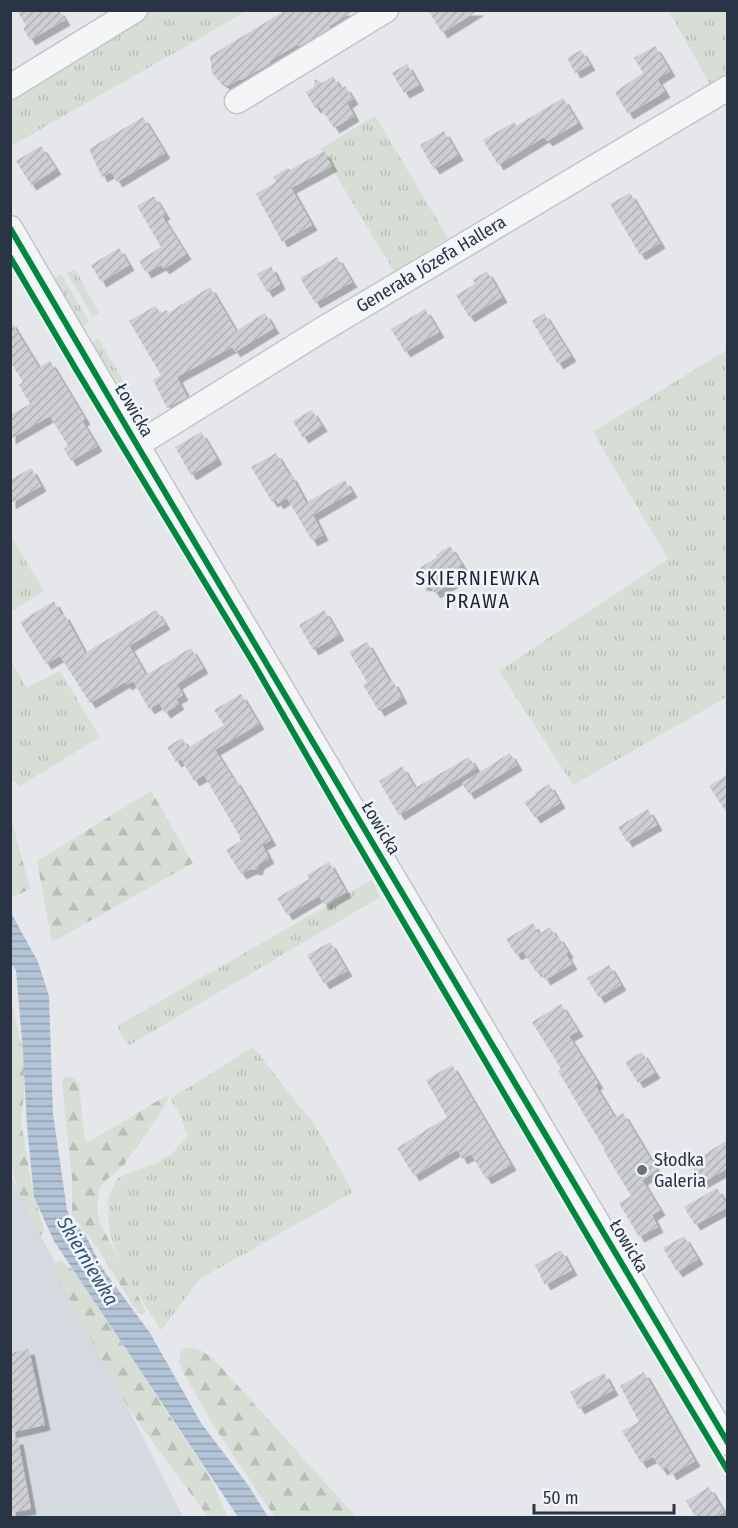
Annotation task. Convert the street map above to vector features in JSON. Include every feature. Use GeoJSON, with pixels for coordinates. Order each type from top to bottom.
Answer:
{"type":"FeatureCollection","features":[{"type":"Feature","properties":{"kind":"street"},"geometry":{"type":"LineString","coordinates":[[10,87],[135,10]]}},
{"type":"Feature","properties":{"kind":"street"},"geometry":{"type":"LineString","coordinates":[[237,100],[386,10]]}},
{"type":"Feature","properties":{"kind":"street","name":"Generała Józefa Hallera"},"geometry":{"type":"LineString","coordinates":[[137,445],[320,331],[728,88]]}},
{"type":"Feature","properties":{"kind":"street","name":"Łowicka"},"geometry":{"type":"LineString","coordinates":[[10,228],[137,445],[724,1427]]}},
{"type":"Feature","properties":{"kind":"shaded area"},"geometry":{"type":"Polygon","coordinates":[[[10,1176],[17,1188],[183,1517],[11,1517],[10,1176]]]}},
{"type":"Feature","properties":{"kind":"green space"},"geometry":{"type":"Polygon","coordinates":[[[145,11],[246,11],[11,146],[10,94],[145,11]]]}},
{"type":"Feature","properties":{"kind":"green space"},"geometry":{"type":"Polygon","coordinates":[[[669,11],[727,11],[727,79],[712,88],[669,11]]]}},
{"type":"Feature","properties":{"kind":"green space"},"geometry":{"type":"Polygon","coordinates":[[[375,116],[448,238],[394,271],[320,149],[375,116]]]}},
{"type":"Feature","properties":{"kind":"green space"},"geometry":{"type":"Polygon","coordinates":[[[75,269],[99,313],[93,317],[67,273],[75,269]]]}},
{"type":"Feature","properties":{"kind":"green space"},"geometry":{"type":"Polygon","coordinates":[[[61,274],[89,322],[82,326],[79,326],[53,281],[61,274]]]}},
{"type":"Feature","properties":{"kind":"green space"},"geometry":{"type":"Polygon","coordinates":[[[98,338],[151,428],[140,429],[90,343],[98,338]]]}},
{"type":"Feature","properties":{"kind":"green space"},"geometry":{"type":"Polygon","coordinates":[[[727,350],[727,697],[573,785],[499,671],[668,559],[593,432],[727,350]]]}},
{"type":"Feature","properties":{"kind":"green space"},"geometry":{"type":"Polygon","coordinates":[[[10,535],[44,591],[11,612],[10,612],[10,535]]]}},
{"type":"Feature","properties":{"kind":"green space"},"geometry":{"type":"Polygon","coordinates":[[[11,661],[26,688],[60,671],[100,737],[20,786],[11,780],[11,661]]]}},
{"type":"Feature","properties":{"kind":"green space"},"geometry":{"type":"Polygon","coordinates":[[[151,791],[193,863],[52,942],[37,861],[151,791]]]}},
{"type":"Feature","properties":{"kind":"green space"},"geometry":{"type":"Polygon","coordinates":[[[10,814],[30,889],[11,898],[10,897],[10,814]]]}},
{"type":"Feature","properties":{"kind":"green space"},"geometry":{"type":"Polygon","coordinates":[[[372,880],[380,897],[128,1046],[117,1026],[372,880]]]}},
{"type":"Feature","properties":{"kind":"green space"},"geometry":{"type":"Polygon","coordinates":[[[10,997],[23,1052],[25,1083],[21,1123],[34,1197],[44,1229],[44,1234],[40,1235],[17,1188],[11,1165],[10,997]]]}},
{"type":"Feature","properties":{"kind":"green space"},"geometry":{"type":"Polygon","coordinates":[[[253,1047],[316,1127],[353,1192],[200,1279],[161,1330],[134,1288],[119,1259],[109,1228],[109,1196],[117,1179],[155,1164],[173,1153],[187,1136],[181,1116],[170,1099],[253,1047]]]}},
{"type":"Feature","properties":{"kind":"green space"},"geometry":{"type":"Polygon","coordinates":[[[67,1076],[75,1079],[79,1084],[85,1141],[89,1142],[167,1095],[169,1096],[164,1108],[124,1165],[99,1189],[97,1208],[100,1223],[145,1310],[142,1315],[138,1313],[98,1249],[72,1215],[72,1179],[62,1084],[63,1078],[67,1076]]]}},
{"type":"Feature","properties":{"kind":"green space"},"geometry":{"type":"Polygon","coordinates":[[[58,1260],[74,1271],[210,1477],[228,1517],[208,1517],[129,1409],[55,1273],[54,1265],[58,1260]]]}},
{"type":"Feature","properties":{"kind":"green space"},"geometry":{"type":"Polygon","coordinates":[[[188,1347],[198,1349],[212,1357],[356,1517],[275,1517],[219,1434],[184,1374],[179,1360],[181,1350],[188,1347]]]}},
{"type":"Feature","properties":{"kind":"water","name":"Skierniewka"},"geometry":{"type":"Polygon","coordinates":[[[10,911],[38,962],[49,996],[53,1114],[67,1210],[86,1236],[102,1268],[150,1333],[201,1423],[248,1485],[268,1517],[238,1517],[54,1241],[34,1197],[16,970],[11,964],[10,911]]]}},
{"type":"Feature","properties":{"kind":"building"},"geometry":{"type":"Polygon","coordinates":[[[17,10],[59,10],[65,20],[30,40],[23,28],[26,26],[17,10]]]}},
{"type":"Feature","properties":{"kind":"building"},"geometry":{"type":"Polygon","coordinates":[[[286,10],[356,10],[329,26],[330,28],[299,46],[298,44],[241,80],[227,86],[217,79],[212,73],[210,56],[286,10]]]}},
{"type":"Feature","properties":{"kind":"building"},"geometry":{"type":"Polygon","coordinates":[[[428,10],[479,10],[442,33],[428,10]]]}},
{"type":"Feature","properties":{"kind":"building"},"geometry":{"type":"Polygon","coordinates":[[[655,46],[670,71],[657,79],[665,92],[628,114],[615,92],[643,73],[634,58],[655,46]]]}},
{"type":"Feature","properties":{"kind":"building"},"geometry":{"type":"Polygon","coordinates":[[[581,50],[590,65],[575,73],[567,58],[581,50]]]}},
{"type":"Feature","properties":{"kind":"building"},"geometry":{"type":"Polygon","coordinates":[[[407,64],[419,85],[404,93],[392,73],[407,64]]]}},
{"type":"Feature","properties":{"kind":"building"},"geometry":{"type":"Polygon","coordinates":[[[333,76],[341,89],[345,86],[353,99],[347,103],[354,116],[334,128],[319,106],[315,108],[306,92],[314,87],[315,79],[322,83],[333,76]]]}},
{"type":"Feature","properties":{"kind":"building"},"geometry":{"type":"Polygon","coordinates":[[[563,98],[578,123],[547,141],[544,137],[498,165],[483,140],[514,122],[516,126],[563,98]]]}},
{"type":"Feature","properties":{"kind":"building"},"geometry":{"type":"Polygon","coordinates":[[[143,117],[165,153],[117,182],[111,172],[102,177],[89,149],[143,117]]]}},
{"type":"Feature","properties":{"kind":"building"},"geometry":{"type":"Polygon","coordinates":[[[444,131],[458,155],[434,169],[420,145],[444,131]]]}},
{"type":"Feature","properties":{"kind":"building"},"geometry":{"type":"Polygon","coordinates":[[[41,146],[56,169],[31,185],[16,161],[41,146]]]}},
{"type":"Feature","properties":{"kind":"building"},"geometry":{"type":"Polygon","coordinates":[[[324,151],[332,166],[291,188],[312,225],[282,242],[256,194],[276,182],[273,177],[324,151]]]}},
{"type":"Feature","properties":{"kind":"building"},"geometry":{"type":"Polygon","coordinates":[[[630,193],[660,243],[640,255],[610,204],[630,193]]]}},
{"type":"Feature","properties":{"kind":"building"},"geometry":{"type":"Polygon","coordinates":[[[154,196],[165,214],[162,216],[186,254],[164,269],[161,265],[146,273],[139,261],[161,247],[137,206],[154,196]]]}},
{"type":"Feature","properties":{"kind":"building"},"geometry":{"type":"Polygon","coordinates":[[[119,248],[129,265],[101,282],[91,265],[119,248]]]}},
{"type":"Feature","properties":{"kind":"building"},"geometry":{"type":"Polygon","coordinates":[[[337,257],[352,282],[315,303],[300,278],[337,257]]]}},
{"type":"Feature","properties":{"kind":"building"},"geometry":{"type":"Polygon","coordinates":[[[271,266],[280,284],[267,292],[257,274],[271,266]]]}},
{"type":"Feature","properties":{"kind":"building"},"geometry":{"type":"Polygon","coordinates":[[[487,271],[502,297],[469,317],[456,295],[475,284],[473,280],[487,271]]]}},
{"type":"Feature","properties":{"kind":"building"},"geometry":{"type":"Polygon","coordinates":[[[210,287],[236,331],[265,313],[274,328],[235,352],[232,347],[177,377],[187,397],[167,408],[153,380],[161,375],[129,321],[155,306],[161,313],[167,310],[168,313],[210,287]]]}},
{"type":"Feature","properties":{"kind":"building"},"geometry":{"type":"Polygon","coordinates":[[[425,309],[439,332],[405,352],[391,329],[425,309]]]}},
{"type":"Feature","properties":{"kind":"building"},"geometry":{"type":"Polygon","coordinates":[[[544,313],[571,356],[558,364],[532,321],[544,313]]]}},
{"type":"Feature","properties":{"kind":"building"},"geometry":{"type":"Polygon","coordinates":[[[10,320],[39,368],[50,361],[85,419],[82,421],[97,446],[71,461],[64,449],[68,446],[50,416],[10,439],[10,415],[30,404],[19,385],[23,382],[10,361],[10,320]]]}},
{"type":"Feature","properties":{"kind":"building"},"geometry":{"type":"Polygon","coordinates":[[[312,410],[322,426],[303,438],[293,421],[312,410]]]}},
{"type":"Feature","properties":{"kind":"building"},"geometry":{"type":"Polygon","coordinates":[[[201,432],[217,459],[191,475],[175,447],[201,432]]]}},
{"type":"Feature","properties":{"kind":"building"},"geometry":{"type":"Polygon","coordinates":[[[276,453],[306,503],[345,480],[352,492],[313,515],[323,535],[312,541],[287,498],[278,504],[276,500],[272,502],[251,467],[276,453]]]}},
{"type":"Feature","properties":{"kind":"building"},"geometry":{"type":"Polygon","coordinates":[[[31,468],[41,486],[10,504],[10,480],[31,468]]]}},
{"type":"Feature","properties":{"kind":"building"},"geometry":{"type":"Polygon","coordinates":[[[450,546],[462,565],[455,570],[460,578],[435,593],[430,586],[420,585],[425,576],[420,568],[450,546]]]}},
{"type":"Feature","properties":{"kind":"building"},"geometry":{"type":"Polygon","coordinates":[[[54,601],[61,614],[64,614],[85,653],[156,610],[165,624],[129,646],[146,675],[191,648],[203,668],[177,684],[183,695],[176,699],[179,704],[165,713],[159,703],[149,709],[133,681],[126,685],[125,682],[90,703],[60,656],[46,664],[20,622],[54,601]]]}},
{"type":"Feature","properties":{"kind":"building"},"geometry":{"type":"Polygon","coordinates":[[[324,610],[339,635],[313,650],[299,625],[324,610]]]}},
{"type":"Feature","properties":{"kind":"building"},"geometry":{"type":"Polygon","coordinates":[[[367,642],[402,698],[379,711],[363,685],[367,682],[349,652],[367,642]]]}},
{"type":"Feature","properties":{"kind":"building"},"geometry":{"type":"Polygon","coordinates":[[[241,694],[259,724],[215,750],[271,840],[262,845],[269,858],[259,864],[257,870],[251,869],[241,874],[226,850],[241,841],[240,837],[204,775],[194,781],[181,759],[176,762],[167,747],[182,738],[188,748],[224,725],[214,710],[241,694]]]}},
{"type":"Feature","properties":{"kind":"building"},"geometry":{"type":"Polygon","coordinates":[[[510,753],[517,765],[469,794],[462,783],[510,753]]]}},
{"type":"Feature","properties":{"kind":"building"},"geometry":{"type":"Polygon","coordinates":[[[469,757],[476,768],[399,815],[379,781],[402,766],[415,788],[469,757]]]}},
{"type":"Feature","properties":{"kind":"building"},"geometry":{"type":"Polygon","coordinates":[[[728,774],[728,815],[709,786],[728,774]]]}},
{"type":"Feature","properties":{"kind":"building"},"geometry":{"type":"Polygon","coordinates":[[[549,784],[560,803],[535,818],[524,802],[549,784]]]}},
{"type":"Feature","properties":{"kind":"building"},"geometry":{"type":"Polygon","coordinates":[[[648,809],[657,825],[627,842],[618,827],[648,809]]]}},
{"type":"Feature","properties":{"kind":"building"},"geometry":{"type":"Polygon","coordinates":[[[329,862],[346,892],[324,905],[319,896],[287,915],[277,898],[309,879],[307,875],[329,862]]]}},
{"type":"Feature","properties":{"kind":"building"},"geometry":{"type":"Polygon","coordinates":[[[533,923],[539,934],[550,927],[568,952],[566,954],[572,964],[545,980],[539,970],[536,972],[523,951],[516,955],[506,939],[533,923]]]}},
{"type":"Feature","properties":{"kind":"building"},"geometry":{"type":"Polygon","coordinates":[[[330,942],[347,971],[324,984],[307,955],[330,942]]]}},
{"type":"Feature","properties":{"kind":"building"},"geometry":{"type":"Polygon","coordinates":[[[609,965],[621,985],[599,998],[587,978],[609,965]]]}},
{"type":"Feature","properties":{"kind":"building"},"geometry":{"type":"Polygon","coordinates":[[[561,1004],[578,1031],[569,1036],[598,1083],[595,1085],[615,1118],[623,1113],[657,1170],[642,1180],[660,1210],[652,1215],[658,1227],[639,1237],[619,1203],[631,1196],[558,1071],[561,1069],[532,1022],[561,1004]]]}},
{"type":"Feature","properties":{"kind":"building"},"geometry":{"type":"Polygon","coordinates":[[[642,1052],[655,1073],[638,1083],[625,1062],[642,1052]]]}},
{"type":"Feature","properties":{"kind":"building"},"geometry":{"type":"Polygon","coordinates":[[[452,1065],[511,1165],[486,1179],[471,1154],[462,1159],[457,1150],[414,1176],[397,1148],[447,1117],[426,1080],[452,1065]]]}},
{"type":"Feature","properties":{"kind":"building"},"geometry":{"type":"Polygon","coordinates":[[[728,1140],[728,1168],[702,1183],[690,1163],[728,1140]]]}},
{"type":"Feature","properties":{"kind":"building"},"geometry":{"type":"Polygon","coordinates":[[[717,1188],[728,1207],[695,1225],[684,1207],[717,1188]]]}},
{"type":"Feature","properties":{"kind":"building"},"geometry":{"type":"Polygon","coordinates":[[[684,1236],[698,1259],[677,1272],[663,1248],[684,1236]]]}},
{"type":"Feature","properties":{"kind":"building"},"geometry":{"type":"Polygon","coordinates":[[[561,1250],[572,1270],[545,1285],[535,1265],[561,1250]]]}},
{"type":"Feature","properties":{"kind":"building"},"geometry":{"type":"Polygon","coordinates":[[[29,1349],[45,1425],[10,1433],[10,1353],[29,1349]]]}},
{"type":"Feature","properties":{"kind":"building"},"geometry":{"type":"Polygon","coordinates":[[[644,1372],[695,1461],[671,1475],[667,1467],[662,1470],[653,1457],[641,1463],[622,1431],[639,1422],[620,1386],[644,1372]]]}},
{"type":"Feature","properties":{"kind":"building"},"geometry":{"type":"Polygon","coordinates":[[[604,1373],[613,1390],[579,1409],[570,1392],[604,1373]]]}},
{"type":"Feature","properties":{"kind":"building"},"geometry":{"type":"Polygon","coordinates":[[[18,1439],[31,1509],[10,1513],[10,1440],[18,1439]]]}},
{"type":"Feature","properties":{"kind":"building"},"geometry":{"type":"Polygon","coordinates":[[[709,1487],[724,1512],[714,1518],[696,1518],[686,1501],[709,1487]]]}},
{"type":"Feature","properties":{"kind":"cycle path"},"geometry":{"type":"LineString","coordinates":[[10,228],[728,1443]]}},
{"type":"Feature","properties":{"kind":"cycle path"},"geometry":{"type":"LineString","coordinates":[[10,257],[254,664],[611,1276],[728,1471]]}},
{"type":"Feature","properties":{"kind":"place","name":"Słodka Galeria"},"geometry":{"type":"Point","coordinates":[642,1170]}},
{"type":"Feature","properties":{"kind":"district","name":"SKIERNIEWKA PRAWA"},"geometry":{"type":"Point","coordinates":[478,590]}}]}
